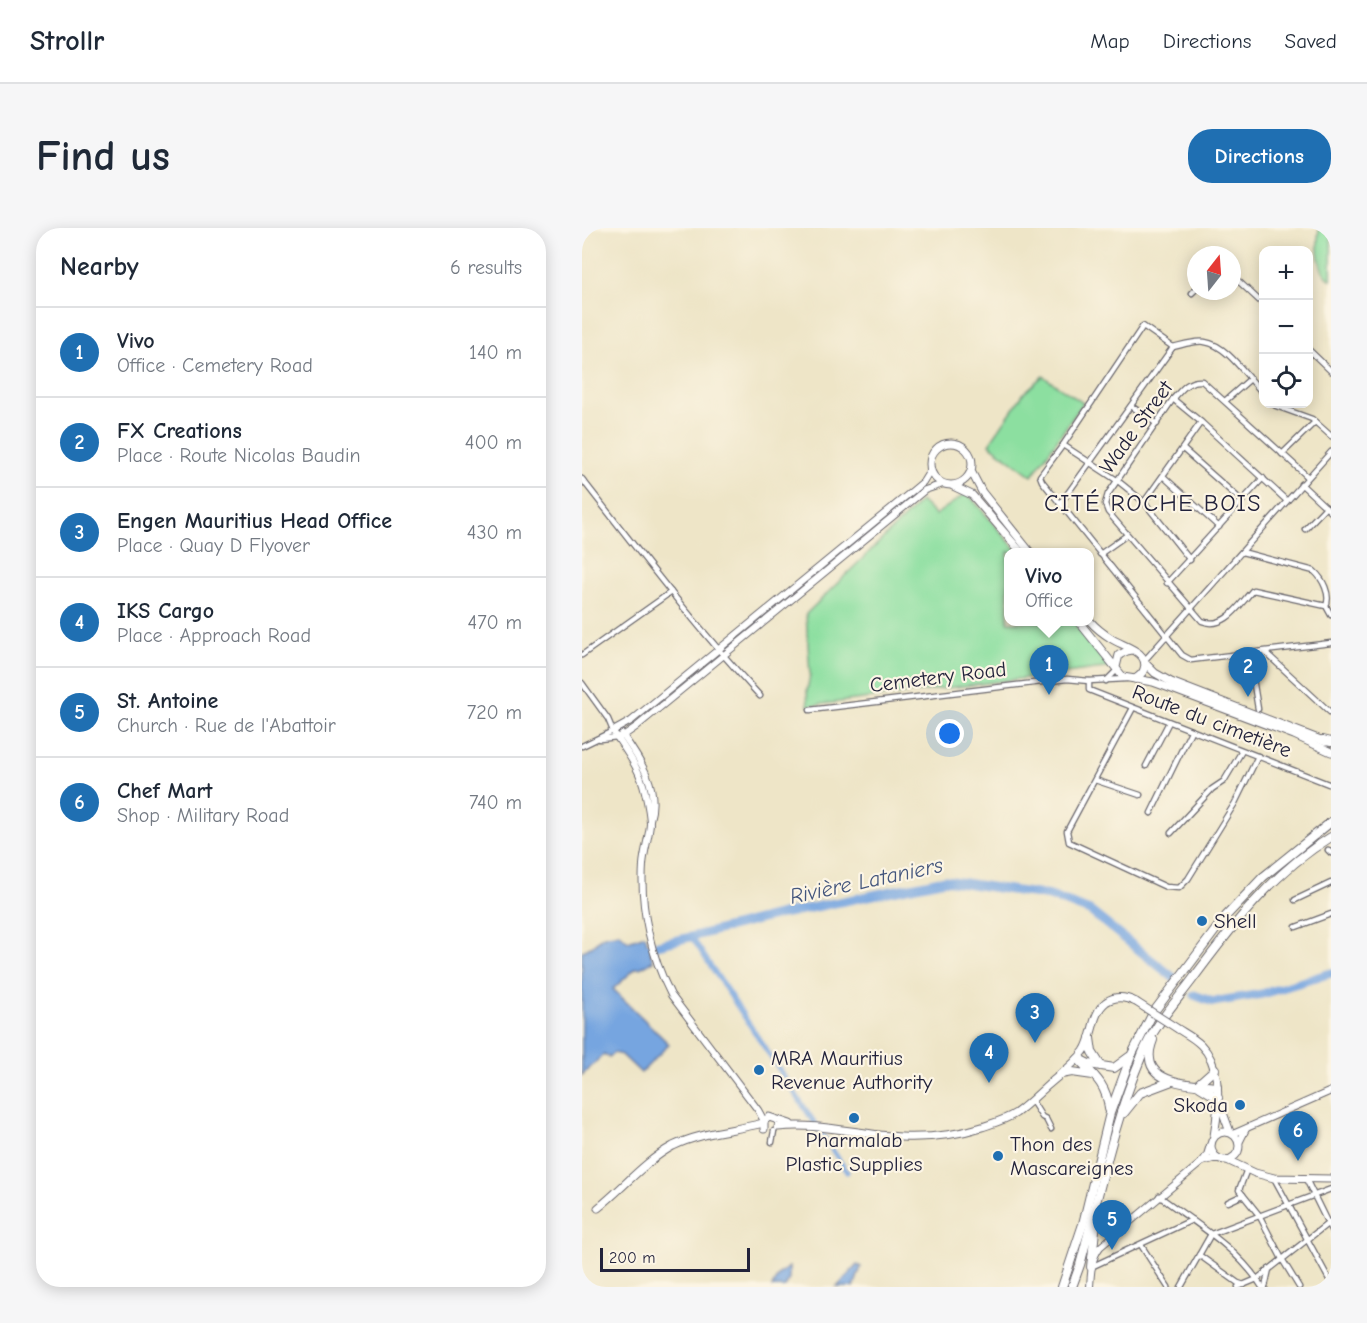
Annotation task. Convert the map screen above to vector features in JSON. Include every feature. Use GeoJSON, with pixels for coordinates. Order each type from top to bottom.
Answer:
{"type":"FeatureCollection","features":[{"type":"Feature","properties":{"kind":"highway"},"geometry":{"type":"LineString","coordinates":[[1062,1287],[1083,1224],[1109,1116],[1131,1056],[1153,1013],[1226,916],[1263,877],[1331,822]]}},
{"type":"Feature","properties":{"kind":"highway"},"geometry":{"type":"LineString","coordinates":[[1072,1287],[1118,1121],[1142,1053],[1156,1028],[1230,929],[1263,890],[1301,858],[1331,837]]}},
{"type":"Feature","properties":{"kind":"highway"},"geometry":{"type":"LineString","coordinates":[[1156,1028],[1150,1060],[1156,1071],[1172,1081],[1217,1087]]}},
{"type":"Feature","properties":{"kind":"highway"},"geometry":{"type":"LineString","coordinates":[[1090,1038],[1092,1052],[1101,1066]]}},
{"type":"Feature","properties":{"kind":"highway"},"geometry":{"type":"LineString","coordinates":[[1078,1059],[1114,1068],[1131,1056]]}},
{"type":"Feature","properties":{"kind":"highway"},"geometry":{"type":"LineString","coordinates":[[1078,1059],[1104,1086],[1108,1096],[1109,1116]]}},
{"type":"Feature","properties":{"kind":"highway"},"geometry":{"type":"LineString","coordinates":[[1197,1085],[1208,1078],[1215,1069]]}},
{"type":"Feature","properties":{"kind":"highway"},"geometry":{"type":"LineString","coordinates":[[1061,1074],[1079,1072],[1093,1076]]}},
{"type":"Feature","properties":{"kind":"highway"},"geometry":{"type":"LineString","coordinates":[[1118,1121],[1140,1093],[1172,1081]]}},
{"type":"Feature","properties":{"kind":"highway"},"geometry":{"type":"LineString","coordinates":[[1197,1085],[1218,1099]]}},
{"type":"Feature","properties":{"kind":"highway"},"geometry":{"type":"LineString","coordinates":[[1091,1267],[1103,1177]]}},
{"type":"Feature","properties":{"kind":"main road"},"geometry":{"type":"LineString","coordinates":[[1018,548],[972,495],[937,480],[931,469],[932,455],[936,450],[949,444],[963,447],[968,452],[971,458],[971,471],[982,492],[1027,548]]}},
{"type":"Feature","properties":{"kind":"main road"},"geometry":{"type":"LineString","coordinates":[[946,484],[962,482],[971,471]]}},
{"type":"Feature","properties":{"kind":"main road"},"geometry":{"type":"LineString","coordinates":[[1094,625],[1109,638],[1137,652],[1155,673],[1171,682],[1328,742]]}},
{"type":"Feature","properties":{"kind":"main road"},"geometry":{"type":"LineString","coordinates":[[1083,626],[1123,677],[1153,682],[1294,735],[1331,752]]}},
{"type":"Feature","properties":{"kind":"main road"},"geometry":{"type":"LineString","coordinates":[[1116,668],[1117,660],[1123,652],[1137,652]]}},
{"type":"Feature","properties":{"kind":"main road"},"geometry":{"type":"LineString","coordinates":[[1130,679],[1141,675],[1145,662]]}},
{"type":"Feature","properties":{"kind":"main road"},"geometry":{"type":"LineString","coordinates":[[598,1208],[658,1155],[675,1145],[716,1132],[770,1124],[824,1127],[901,1137],[957,1134],[1003,1120],[1032,1101],[1078,1059],[1090,1038],[1095,1018],[1106,1003],[1114,998],[1124,997],[1136,1002],[1178,1029],[1201,1045],[1209,1056],[1215,1069],[1218,1099],[1214,1136],[1210,1145],[1212,1152],[1224,1160],[1274,1178],[1331,1179]]}},
{"type":"Feature","properties":{"kind":"main road"},"geometry":{"type":"LineString","coordinates":[[1218,1099],[1232,1133],[1239,1143],[1238,1152],[1246,1169]]}},
{"type":"Feature","properties":{"kind":"main road"},"geometry":{"type":"LineString","coordinates":[[1214,1136],[1221,1132],[1232,1133]]}},
{"type":"Feature","properties":{"kind":"main road"},"geometry":{"type":"LineString","coordinates":[[1224,1160],[1238,1152]]}},
{"type":"Feature","properties":{"kind":"street"},"geometry":{"type":"LineString","coordinates":[[1241,284],[1259,301]]}},
{"type":"Feature","properties":{"kind":"street"},"geometry":{"type":"LineString","coordinates":[[1259,390],[1249,380],[1245,370],[1218,347],[1205,341],[1173,346],[1143,326],[1064,445],[1040,476],[1182,655],[1191,660],[1331,643]]}},
{"type":"Feature","properties":{"kind":"street"},"geometry":{"type":"LineString","coordinates":[[1060,504],[1173,346]]}},
{"type":"Feature","properties":{"kind":"street"},"geometry":{"type":"LineString","coordinates":[[1313,354],[1331,371]]}},
{"type":"Feature","properties":{"kind":"street","name":"Wade Street"},"geometry":{"type":"LineString","coordinates":[[1225,401],[1202,381],[1195,380],[1185,385],[1108,494],[1105,504],[1108,512],[1202,621],[1210,624],[1225,621],[1253,590],[1326,606]]}},
{"type":"Feature","properties":{"kind":"street"},"geometry":{"type":"LineString","coordinates":[[1249,380],[1225,401],[1308,477]]}},
{"type":"Feature","properties":{"kind":"street"},"geometry":{"type":"LineString","coordinates":[[1173,399],[1202,422],[1286,500]]}},
{"type":"Feature","properties":{"kind":"street"},"geometry":{"type":"LineString","coordinates":[[1131,406],[1157,424]]}},
{"type":"Feature","properties":{"kind":"street"},"geometry":{"type":"LineString","coordinates":[[1282,408],[1315,422],[1331,436]]}},
{"type":"Feature","properties":{"kind":"street"},"geometry":{"type":"LineString","coordinates":[[1144,502],[1202,422]]}},
{"type":"Feature","properties":{"kind":"street"},"geometry":{"type":"LineString","coordinates":[[1282,454],[1315,422]]}},
{"type":"Feature","properties":{"kind":"street"},"geometry":{"type":"LineString","coordinates":[[1064,445],[1118,481],[1144,502],[1190,560]]}},
{"type":"Feature","properties":{"kind":"street"},"geometry":{"type":"LineString","coordinates":[[1183,449],[1242,501]]}},
{"type":"Feature","properties":{"kind":"street"},"geometry":{"type":"LineString","coordinates":[[1145,662],[1165,636],[1331,452]]}},
{"type":"Feature","properties":{"kind":"street"},"geometry":{"type":"LineString","coordinates":[[618,733],[911,492],[931,469]]}},
{"type":"Feature","properties":{"kind":"street"},"geometry":{"type":"LineString","coordinates":[[1164,477],[1219,527]]}},
{"type":"Feature","properties":{"kind":"street"},"geometry":{"type":"LineString","coordinates":[[1167,583],[1263,478]]}},
{"type":"Feature","properties":{"kind":"street"},"geometry":{"type":"LineString","coordinates":[[582,479],[718,650],[760,696]]}},
{"type":"Feature","properties":{"kind":"street"},"geometry":{"type":"LineString","coordinates":[[582,746],[636,727],[926,490],[946,484]]}},
{"type":"Feature","properties":{"kind":"street"},"geometry":{"type":"LineString","coordinates":[[1301,484],[1331,512]]}},
{"type":"Feature","properties":{"kind":"street"},"geometry":{"type":"LineString","coordinates":[[1305,530],[1326,507]]}},
{"type":"Feature","properties":{"kind":"street"},"geometry":{"type":"LineString","coordinates":[[1100,554],[1127,535]]}},
{"type":"Feature","properties":{"kind":"street"},"geometry":{"type":"LineString","coordinates":[[1242,552],[1309,568],[1320,576],[1330,595],[1330,601],[1326,606],[1331,615]]}},
{"type":"Feature","properties":{"kind":"street"},"geometry":{"type":"LineString","coordinates":[[582,655],[671,592]]}},
{"type":"Feature","properties":{"kind":"street"},"geometry":{"type":"LineString","coordinates":[[1137,652],[1146,652],[1159,644]]}},
{"type":"Feature","properties":{"kind":"street"},"geometry":{"type":"LineString","coordinates":[[1265,652],[1331,713]]}},
{"type":"Feature","properties":{"kind":"street"},"geometry":{"type":"LineString","coordinates":[[1249,654],[1258,709]]}},
{"type":"Feature","properties":{"kind":"street"},"geometry":{"type":"LineString","coordinates":[[1106,681],[1116,668]]}},
{"type":"Feature","properties":{"kind":"street","name":"Cemetery Road"},"geometry":{"type":"LineString","coordinates":[[810,710],[1067,679],[1106,681],[1130,679]]}},
{"type":"Feature","properties":{"kind":"street","name":"Route du cimetière"},"geometry":{"type":"LineString","coordinates":[[1089,681],[1089,690],[1331,785]]}},
{"type":"Feature","properties":{"kind":"street"},"geometry":{"type":"LineString","coordinates":[[582,683],[637,756],[649,779],[654,809],[644,864],[643,891],[647,922],[658,966],[671,995],[770,1124],[772,1142]]}},
{"type":"Feature","properties":{"kind":"street"},"geometry":{"type":"LineString","coordinates":[[1133,708],[1067,831],[1069,842],[1174,889],[1182,886],[1210,845],[1235,803],[1258,756]]}},
{"type":"Feature","properties":{"kind":"street"},"geometry":{"type":"LineString","coordinates":[[1146,766],[1168,722]]}},
{"type":"Feature","properties":{"kind":"street"},"geometry":{"type":"LineString","coordinates":[[1151,813],[1191,731]]}},
{"type":"Feature","properties":{"kind":"street"},"geometry":{"type":"LineString","coordinates":[[1171,833],[1212,789],[1224,781],[1242,751]]}},
{"type":"Feature","properties":{"kind":"street"},"geometry":{"type":"LineString","coordinates":[[1095,780],[1140,795]]}},
{"type":"Feature","properties":{"kind":"street"},"geometry":{"type":"LineString","coordinates":[[1295,900],[1331,883]]}},
{"type":"Feature","properties":{"kind":"street"},"geometry":{"type":"LineString","coordinates":[[1296,927],[1331,914]]}},
{"type":"Feature","properties":{"kind":"street"},"geometry":{"type":"LineString","coordinates":[[1232,1133],[1331,1091]]}},
{"type":"Feature","properties":{"kind":"street"},"geometry":{"type":"LineString","coordinates":[[1032,1101],[1051,1129]]}},
{"type":"Feature","properties":{"kind":"street"},"geometry":{"type":"LineString","coordinates":[[1239,1143],[1246,1130],[1252,1126]]}},
{"type":"Feature","properties":{"kind":"street"},"geometry":{"type":"LineString","coordinates":[[1090,1287],[1091,1267],[1100,1247],[1202,1162],[1210,1145]]}},
{"type":"Feature","properties":{"kind":"street"},"geometry":{"type":"LineString","coordinates":[[1202,1162],[1213,1159],[1224,1160]]}},
{"type":"Feature","properties":{"kind":"street"},"geometry":{"type":"LineString","coordinates":[[1246,1169],[1239,1186],[1243,1195],[1259,1215],[1299,1287]]}},
{"type":"Feature","properties":{"kind":"street"},"geometry":{"type":"LineString","coordinates":[[1274,1178],[1331,1283]]}},
{"type":"Feature","properties":{"kind":"street"},"geometry":{"type":"LineString","coordinates":[[1305,1179],[1331,1230]]}},
{"type":"Feature","properties":{"kind":"street"},"geometry":{"type":"LineString","coordinates":[[1180,1287],[1211,1234],[1331,1189]]}},
{"type":"Feature","properties":{"kind":"street"},"geometry":{"type":"LineString","coordinates":[[1228,1202],[1243,1195]]}},
{"type":"Feature","properties":{"kind":"street"},"geometry":{"type":"LineString","coordinates":[[1159,1196],[1211,1234],[1264,1287]]}},
{"type":"Feature","properties":{"kind":"street"},"geometry":{"type":"LineString","coordinates":[[1091,1267],[1192,1220]]}},
{"type":"Feature","properties":{"kind":"street"},"geometry":{"type":"LineString","coordinates":[[1199,1256],[1241,1286],[1257,1279],[1329,1223]]}},
{"type":"Feature","properties":{"kind":"street"},"geometry":{"type":"LineString","coordinates":[[1141,1245],[1168,1287]]}},
{"type":"Feature","properties":{"kind":"street"},"geometry":{"type":"LineString","coordinates":[[1264,1287],[1269,1269]]}},
{"type":"Feature","properties":{"kind":"green space"},"geometry":{"type":"Polygon","coordinates":[[[1319,228],[1331,228],[1331,280],[1326,276],[1320,263],[1319,228]]]}},
{"type":"Feature","properties":{"kind":"green space"},"geometry":{"type":"Polygon","coordinates":[[[1043,376],[1083,403],[1032,476],[989,444],[1024,393],[1043,376]]]}},
{"type":"Feature","properties":{"kind":"green space"},"geometry":{"type":"Polygon","coordinates":[[[967,493],[1015,548],[1004,548],[1004,626],[1078,626],[1112,667],[808,706],[807,691],[810,675],[806,614],[921,501],[935,515],[967,493]]]}},
{"type":"Feature","properties":{"kind":"water"},"geometry":{"type":"Polygon","coordinates":[[[619,933],[628,941],[645,935],[653,961],[636,968],[613,989],[669,1044],[641,1073],[622,1055],[614,1053],[609,1057],[604,1054],[582,1075],[582,951],[604,936],[619,933]]]}},
{"type":"Feature","properties":{"kind":"water"},"geometry":{"type":"Polygon","coordinates":[[[857,1265],[861,1267],[854,1287],[837,1287],[857,1265]]]}},
{"type":"Feature","properties":{"kind":"water"},"geometry":{"type":"Polygon","coordinates":[[[789,1267],[789,1279],[785,1287],[772,1287],[779,1274],[789,1267]]]}},
{"type":"Feature","properties":{"kind":"waterway","name":"Rivière Lataniers"},"geometry":{"type":"LineString","coordinates":[[650,947],[782,914],[945,880],[1050,896],[1090,911],[1174,978]]}},
{"type":"Feature","properties":{"kind":"waterway"},"geometry":{"type":"LineString","coordinates":[[691,936],[847,1172]]}},
{"type":"Feature","properties":{"kind":"waterway","name":"Rivière Lataniers"},"geometry":{"type":"LineString","coordinates":[[1194,995],[1213,1002],[1262,994],[1331,973]]}},
{"type":"Feature","properties":{"kind":"place","name":"Vivo"},"geometry":{"type":"Point","coordinates":[1049,695]}},
{"type":"Feature","properties":{"kind":"place","name":"FX Creations"},"geometry":{"type":"Point","coordinates":[1248,697]}},
{"type":"Feature","properties":{"kind":"place","name":"Shell"},"geometry":{"type":"Point","coordinates":[1202,921]}},
{"type":"Feature","properties":{"kind":"place","name":"Engen Mauritius Head Office"},"geometry":{"type":"Point","coordinates":[1035,1043]}},
{"type":"Feature","properties":{"kind":"place","name":"MRA Mauritius Revenue Authority"},"geometry":{"type":"Point","coordinates":[759,1070]}},
{"type":"Feature","properties":{"kind":"place","name":"IKS Cargo"},"geometry":{"type":"Point","coordinates":[989,1083]}},
{"type":"Feature","properties":{"kind":"place","name":"Skoda"},"geometry":{"type":"Point","coordinates":[1240,1105]}},
{"type":"Feature","properties":{"kind":"place","name":"Pharmalab Plastic Supplies"},"geometry":{"type":"Point","coordinates":[854,1118]}},
{"type":"Feature","properties":{"kind":"place","name":"Thon des Mascareignes"},"geometry":{"type":"Point","coordinates":[998,1156]}},
{"type":"Feature","properties":{"kind":"place","name":"Chef Mart"},"geometry":{"type":"Point","coordinates":[1298,1161]}},
{"type":"Feature","properties":{"kind":"place","name":"St. Antoine"},"geometry":{"type":"Point","coordinates":[1112,1250]}},
{"type":"Feature","properties":{"kind":"district","name":"CITÉ ROCHE BOIS"},"geometry":{"type":"Point","coordinates":[1153,503]}}]}
